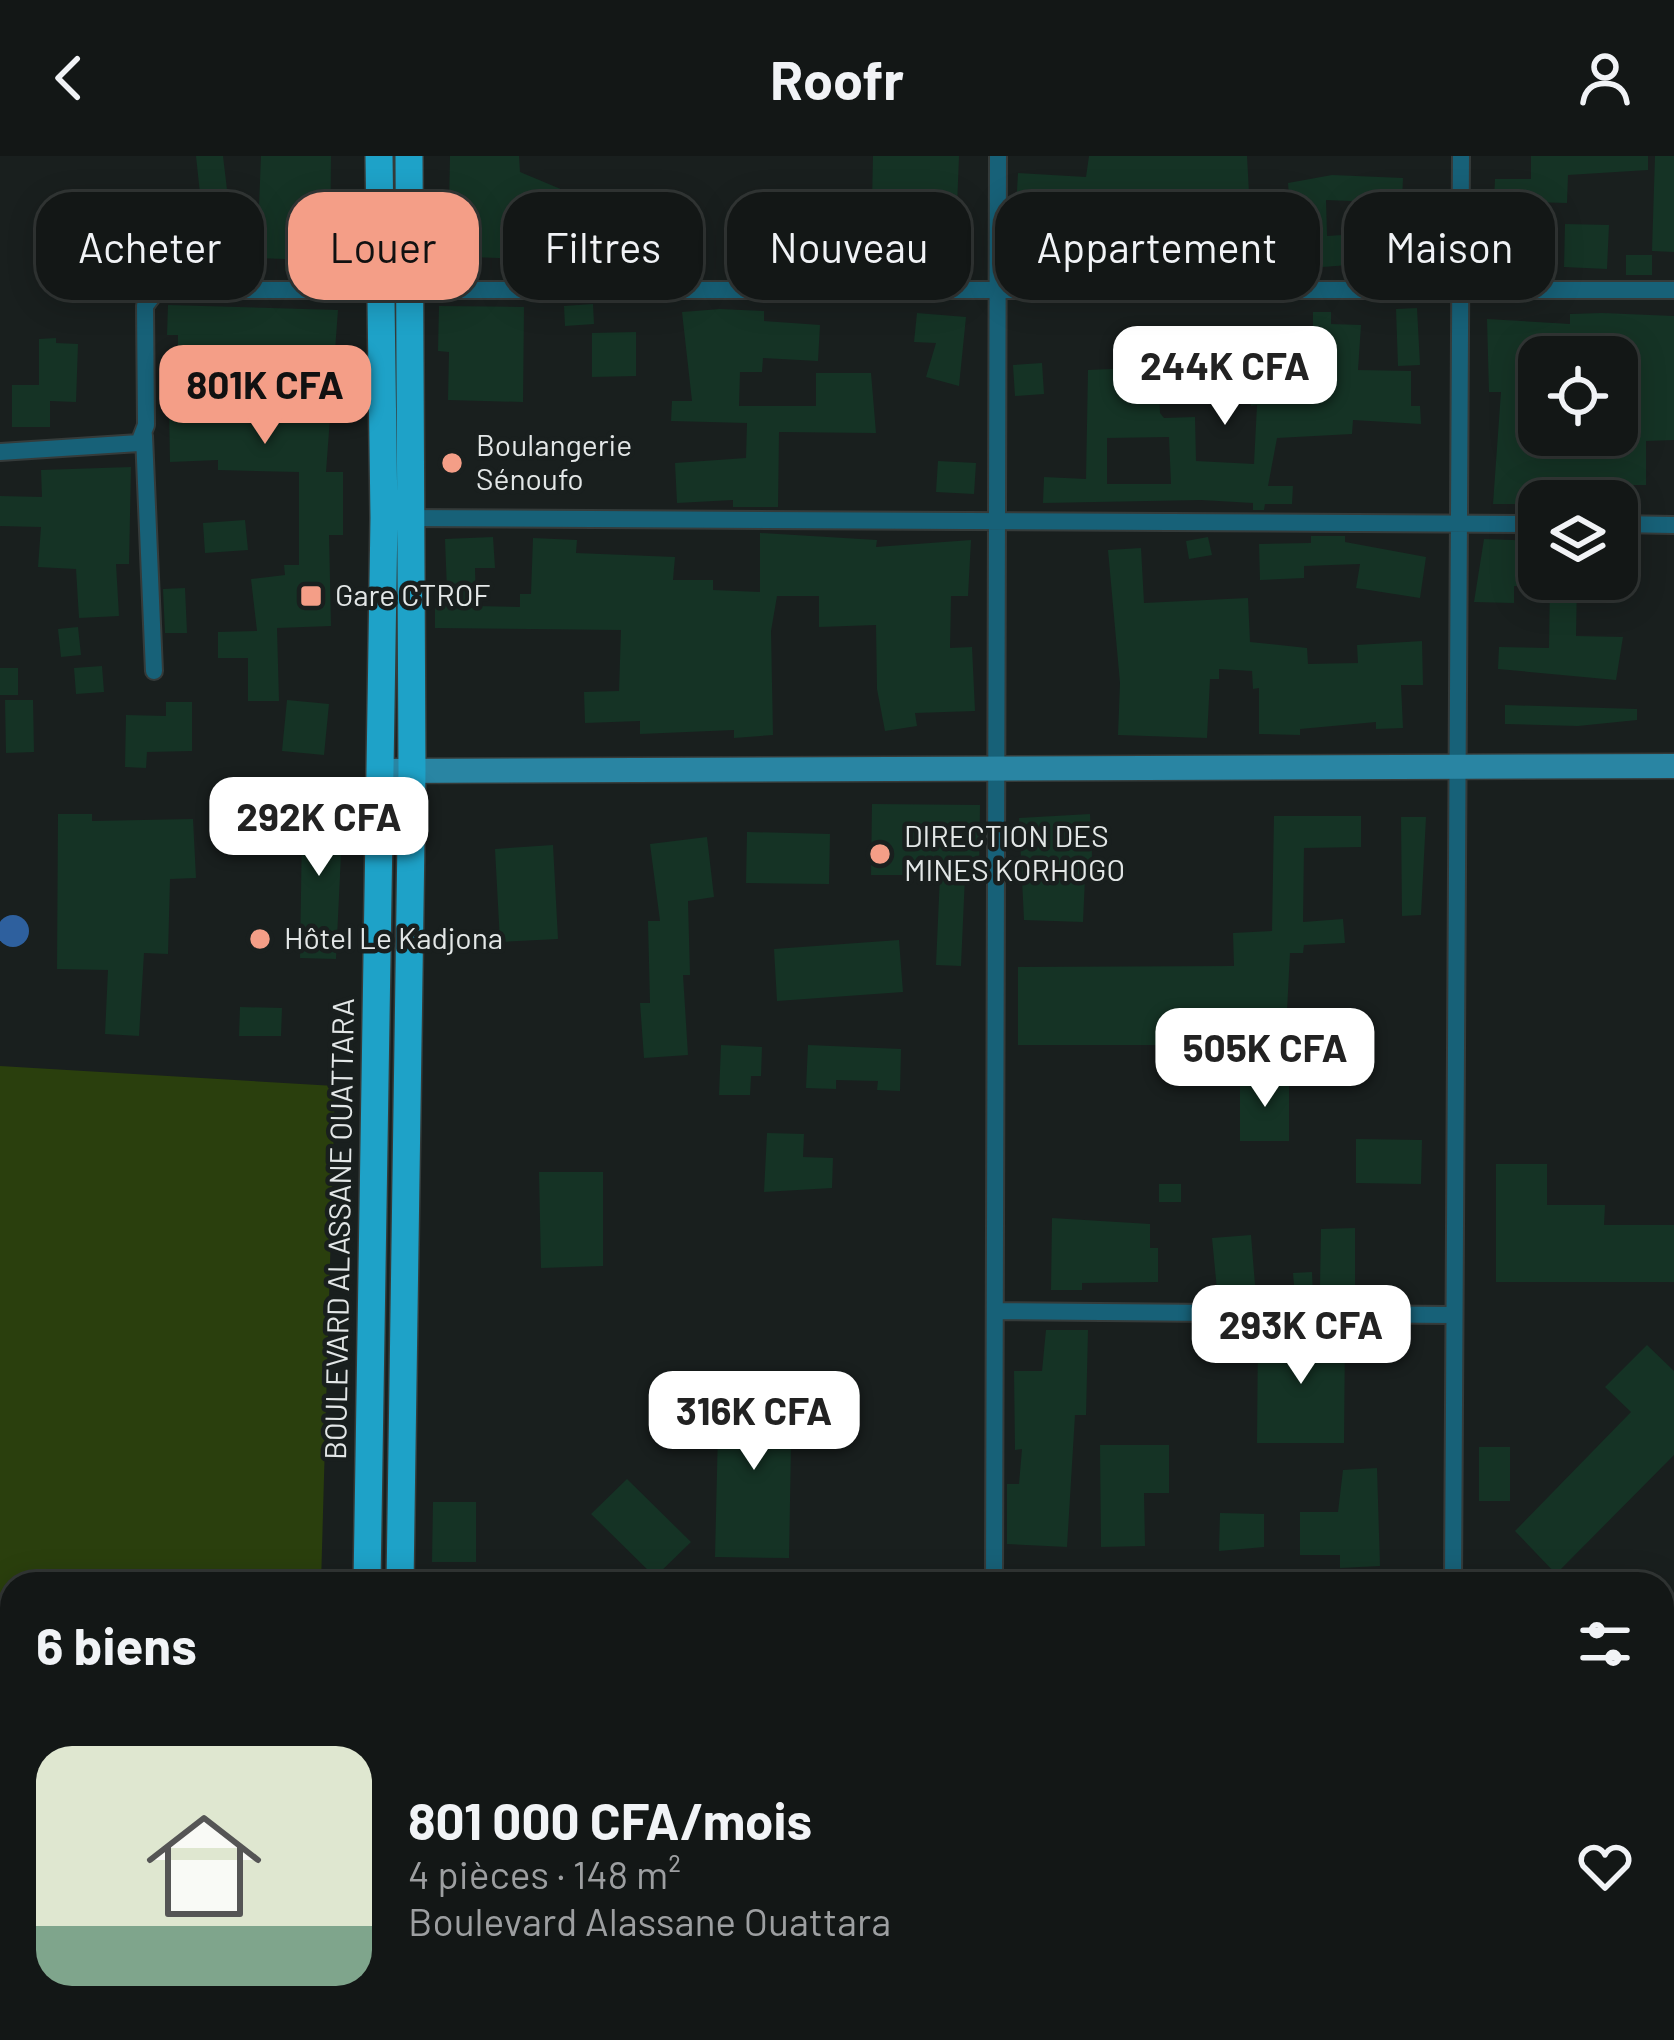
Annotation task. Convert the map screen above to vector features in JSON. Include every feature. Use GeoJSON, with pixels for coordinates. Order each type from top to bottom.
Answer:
{"type":"FeatureCollection","features":[{"type":"Feature","properties":{"kind":"main road","name":"BOULEVARD ALASSANE OUATTARA"},"geometry":{"type":"LineString","coordinates":[[380,156],[384,192]]}},
{"type":"Feature","properties":{"kind":"main road","name":"BOULEVARD ALASSANE OUATTARA"},"geometry":{"type":"LineString","coordinates":[[405,192],[409,156]]}},
{"type":"Feature","properties":{"kind":"main road","name":"BOULEVARD ALASSANE OUATTARA"},"geometry":{"type":"LineString","coordinates":[[396,300],[398,518],[412,771],[400,1572]]}},
{"type":"Feature","properties":{"kind":"main road","name":"BOULEVARD ALASSANE OUATTARA"},"geometry":{"type":"LineString","coordinates":[[367,1572],[379,771],[398,518]]}},
{"type":"Feature","properties":{"kind":"main road"},"geometry":{"type":"LineString","coordinates":[[373,1242],[405,1241]]}},
{"type":"Feature","properties":{"kind":"street"},"geometry":{"type":"LineString","coordinates":[[998,156],[998,192]]}},
{"type":"Feature","properties":{"kind":"street"},"geometry":{"type":"LineString","coordinates":[[1460,192],[1461,156]]}},
{"type":"Feature","properties":{"kind":"street"},"geometry":{"type":"LineString","coordinates":[[479,288],[995,292]]}},
{"type":"Feature","properties":{"kind":"street"},"geometry":{"type":"LineString","coordinates":[[154,671],[143,322],[154,293],[288,290]]}},
{"type":"Feature","properties":{"kind":"street"},"geometry":{"type":"LineString","coordinates":[[1555,291],[1674,290]]}},
{"type":"Feature","properties":{"kind":"street"},"geometry":{"type":"LineString","coordinates":[[994,1572],[998,300]]}},
{"type":"Feature","properties":{"kind":"street"},"geometry":{"type":"LineString","coordinates":[[1454,1572],[1458,300]]}},
{"type":"Feature","properties":{"kind":"street"},"geometry":{"type":"LineString","coordinates":[[0,452],[131,447],[144,436]]}},
{"type":"Feature","properties":{"kind":"street"},"geometry":{"type":"LineString","coordinates":[[398,518],[1518,524]]}},
{"type":"Feature","properties":{"kind":"street"},"geometry":{"type":"LineString","coordinates":[[1638,524],[1674,525]]}},
{"type":"Feature","properties":{"kind":"street"},"geometry":{"type":"LineString","coordinates":[[379,771],[1674,766]]}},
{"type":"Feature","properties":{"kind":"street"},"geometry":{"type":"LineString","coordinates":[[995,1311],[1452,1315]]}},
{"type":"Feature","properties":{"kind":"green space"},"geometry":{"type":"Polygon","coordinates":[[[0,1066],[335,1086],[321,1572],[0,1572],[0,1066]]]}},
{"type":"Feature","properties":{"kind":"water"},"geometry":{"type":"Polygon","coordinates":[[[7,916],[19,916],[28,925],[28,937],[19,946],[7,946],[-1,938],[-1,924],[7,916]]]}},
{"type":"Feature","properties":{"kind":"building"},"geometry":{"type":"Polygon","coordinates":[[[196,156],[223,156],[227,192],[200,192],[196,156]]]}},
{"type":"Feature","properties":{"kind":"building"},"geometry":{"type":"Polygon","coordinates":[[[261,156],[331,156],[331,192],[288,192],[288,271],[285,259],[264,258],[264,192],[260,192],[261,156]]]}},
{"type":"Feature","properties":{"kind":"building"},"geometry":{"type":"Polygon","coordinates":[[[450,156],[519,156],[520,172],[563,190],[503,192],[503,258],[479,257],[479,192],[449,192],[450,156]]]}},
{"type":"Feature","properties":{"kind":"building"},"geometry":{"type":"Polygon","coordinates":[[[873,156],[959,156],[958,192],[872,192],[873,156]]]}},
{"type":"Feature","properties":{"kind":"building"},"geometry":{"type":"Polygon","coordinates":[[[1089,156],[1247,156],[1249,192],[1017,192],[1018,173],[1086,177],[1089,156]]]}},
{"type":"Feature","properties":{"kind":"building"},"geometry":{"type":"Polygon","coordinates":[[[1531,156],[1648,156],[1648,170],[1568,175],[1567,203],[1555,203],[1555,192],[1494,192],[1495,179],[1531,179],[1531,156]]]}},
{"type":"Feature","properties":{"kind":"building"},"geometry":{"type":"Polygon","coordinates":[[[1655,156],[1674,156],[1674,252],[1652,251],[1655,156]]]}},
{"type":"Feature","properties":{"kind":"building"},"geometry":{"type":"Polygon","coordinates":[[[1332,175],[1403,178],[1402,192],[1344,192],[1344,201],[1326,200],[1327,236],[1344,235],[1344,265],[1320,267],[1320,192],[1289,192],[1288,183],[1332,175]]]}},
{"type":"Feature","properties":{"kind":"building"},"geometry":{"type":"Polygon","coordinates":[[[1565,224],[1609,225],[1607,269],[1564,267],[1565,224]]]}},
{"type":"Feature","properties":{"kind":"building"},"geometry":{"type":"Polygon","coordinates":[[[1626,255],[1652,255],[1652,275],[1626,275],[1626,255]]]}},
{"type":"Feature","properties":{"kind":"building"},"geometry":{"type":"Polygon","coordinates":[[[593,304],[594,324],[565,326],[564,306],[593,304]]]}},
{"type":"Feature","properties":{"kind":"building"},"geometry":{"type":"Polygon","coordinates":[[[168,305],[338,310],[326,472],[343,472],[343,535],[329,535],[331,626],[277,628],[279,701],[248,701],[248,658],[218,658],[218,632],[257,631],[251,579],[285,575],[284,565],[299,565],[299,472],[218,470],[218,460],[170,462],[169,409],[178,408],[178,335],[167,335],[168,305]]]}},
{"type":"Feature","properties":{"kind":"building"},"geometry":{"type":"Polygon","coordinates":[[[439,306],[524,307],[523,402],[448,400],[449,352],[438,351],[439,306]]]}},
{"type":"Feature","properties":{"kind":"building"},"geometry":{"type":"Polygon","coordinates":[[[1417,308],[1420,365],[1398,366],[1396,309],[1417,308]]]}},
{"type":"Feature","properties":{"kind":"building"},"geometry":{"type":"Polygon","coordinates":[[[764,311],[764,321],[820,325],[818,361],[763,358],[762,372],[740,372],[739,406],[816,406],[816,373],[871,373],[876,433],[779,432],[778,507],[733,507],[733,500],[677,503],[675,463],[746,458],[747,423],[671,421],[672,401],[692,401],[682,312],[764,311]]]}},
{"type":"Feature","properties":{"kind":"building"},"geometry":{"type":"Polygon","coordinates":[[[1313,312],[1331,312],[1331,324],[1361,325],[1358,370],[1411,371],[1411,406],[1420,406],[1421,424],[1353,420],[1352,434],[1277,438],[1268,486],[1293,486],[1292,504],[1265,504],[1264,510],[1253,510],[1253,503],[1201,500],[1043,503],[1044,477],[1086,479],[1088,370],[1158,367],[1160,413],[1164,418],[1195,417],[1196,461],[1254,464],[1257,405],[1251,406],[1250,382],[1313,380],[1313,312]],[[1169,437],[1107,438],[1107,484],[1171,484],[1169,437]]]}},
{"type":"Feature","properties":{"kind":"building"},"geometry":{"type":"Polygon","coordinates":[[[917,313],[966,317],[959,386],[926,377],[936,343],[914,342],[917,313]]]}},
{"type":"Feature","properties":{"kind":"building"},"geometry":{"type":"Polygon","coordinates":[[[1570,314],[1674,316],[1674,440],[1646,441],[1646,485],[1638,485],[1638,480],[1518,480],[1518,504],[1493,504],[1501,392],[1489,392],[1487,319],[1570,324],[1570,314]]]}},
{"type":"Feature","properties":{"kind":"building"},"geometry":{"type":"Polygon","coordinates":[[[1242,326],[1241,354],[1213,354],[1215,327],[1242,326]]]}},
{"type":"Feature","properties":{"kind":"building"},"geometry":{"type":"Polygon","coordinates":[[[636,332],[636,376],[592,377],[592,333],[636,332]]]}},
{"type":"Feature","properties":{"kind":"building"},"geometry":{"type":"Polygon","coordinates":[[[56,338],[56,343],[78,344],[76,402],[50,401],[50,427],[12,427],[12,385],[39,385],[39,339],[56,338]]]}},
{"type":"Feature","properties":{"kind":"building"},"geometry":{"type":"Polygon","coordinates":[[[1042,363],[1044,394],[1015,396],[1013,365],[1042,363]]]}},
{"type":"Feature","properties":{"kind":"building"},"geometry":{"type":"Polygon","coordinates":[[[938,461],[976,463],[974,494],[936,492],[938,461]]]}},
{"type":"Feature","properties":{"kind":"building"},"geometry":{"type":"Polygon","coordinates":[[[131,467],[129,564],[116,564],[119,616],[79,618],[76,569],[38,567],[41,527],[0,526],[0,496],[42,497],[41,470],[131,467]]]}},
{"type":"Feature","properties":{"kind":"building"},"geometry":{"type":"Polygon","coordinates":[[[245,520],[248,550],[205,553],[203,523],[245,520]]]}},
{"type":"Feature","properties":{"kind":"building"},"geometry":{"type":"Polygon","coordinates":[[[760,533],[877,540],[876,547],[971,540],[968,596],[951,596],[950,648],[972,647],[975,711],[915,713],[917,726],[885,731],[877,689],[876,625],[819,627],[819,596],[777,596],[771,631],[773,735],[734,738],[734,730],[640,734],[640,721],[585,723],[584,692],[619,691],[621,630],[435,628],[435,590],[447,590],[445,539],[493,537],[495,568],[475,568],[476,606],[520,607],[520,594],[531,594],[533,538],[577,540],[576,553],[675,557],[673,580],[713,580],[713,590],[760,592],[760,533]]]}},
{"type":"Feature","properties":{"kind":"building"},"geometry":{"type":"Polygon","coordinates":[[[1311,536],[1345,536],[1345,542],[1426,557],[1420,598],[1356,588],[1360,564],[1304,566],[1304,578],[1260,580],[1259,544],[1311,543],[1311,536]]]}},
{"type":"Feature","properties":{"kind":"building"},"geometry":{"type":"Polygon","coordinates":[[[1208,537],[1212,555],[1189,559],[1186,541],[1208,537]]]}},
{"type":"Feature","properties":{"kind":"building"},"geometry":{"type":"Polygon","coordinates":[[[1484,539],[1518,540],[1514,603],[1474,602],[1484,539]]]}},
{"type":"Feature","properties":{"kind":"building"},"geometry":{"type":"Polygon","coordinates":[[[1141,548],[1144,603],[1248,598],[1250,642],[1307,648],[1308,664],[1358,663],[1357,645],[1422,641],[1423,685],[1401,685],[1403,728],[1376,729],[1376,722],[1300,729],[1300,735],[1259,734],[1259,688],[1253,689],[1252,671],[1219,669],[1219,679],[1210,679],[1207,738],[1118,735],[1120,683],[1108,550],[1141,548]]]}},
{"type":"Feature","properties":{"kind":"building"},"geometry":{"type":"Polygon","coordinates":[[[185,588],[187,633],[165,633],[163,589],[185,588]]]}},
{"type":"Feature","properties":{"kind":"building"},"geometry":{"type":"Polygon","coordinates":[[[1550,600],[1577,600],[1576,636],[1623,637],[1616,680],[1498,669],[1499,647],[1549,648],[1550,600]]]}},
{"type":"Feature","properties":{"kind":"building"},"geometry":{"type":"Polygon","coordinates":[[[78,627],[81,655],[61,657],[58,629],[78,627]]]}},
{"type":"Feature","properties":{"kind":"building"},"geometry":{"type":"Polygon","coordinates":[[[102,666],[104,692],[76,694],[74,668],[102,666]]]}},
{"type":"Feature","properties":{"kind":"building"},"geometry":{"type":"Polygon","coordinates":[[[0,668],[18,668],[18,695],[0,695],[0,668]]]}},
{"type":"Feature","properties":{"kind":"building"},"geometry":{"type":"Polygon","coordinates":[[[5,700],[33,700],[34,752],[6,753],[5,700]]]}},
{"type":"Feature","properties":{"kind":"building"},"geometry":{"type":"Polygon","coordinates":[[[287,700],[329,704],[324,755],[282,751],[287,700]]]}},
{"type":"Feature","properties":{"kind":"building"},"geometry":{"type":"Polygon","coordinates":[[[166,702],[192,702],[192,751],[147,752],[146,768],[125,767],[126,715],[166,716],[166,702]]]}},
{"type":"Feature","properties":{"kind":"building"},"geometry":{"type":"Polygon","coordinates":[[[1505,705],[1637,709],[1637,720],[1578,726],[1505,724],[1505,705]]]}},
{"type":"Feature","properties":{"kind":"building"},"geometry":{"type":"Polygon","coordinates":[[[290,804],[343,812],[336,959],[300,958],[302,827],[290,827],[290,804]]]}},
{"type":"Feature","properties":{"kind":"building"},"geometry":{"type":"Polygon","coordinates":[[[872,804],[980,805],[979,876],[965,876],[961,966],[936,965],[940,875],[871,875],[872,804]]]}},
{"type":"Feature","properties":{"kind":"building"},"geometry":{"type":"Polygon","coordinates":[[[58,814],[92,814],[92,821],[193,819],[196,878],[170,879],[168,954],[144,953],[139,1036],[105,1034],[108,970],[57,969],[58,814]]]}},
{"type":"Feature","properties":{"kind":"building"},"geometry":{"type":"Polygon","coordinates":[[[1090,814],[1093,877],[1085,878],[1083,922],[1024,920],[1019,818],[1090,814]]]}},
{"type":"Feature","properties":{"kind":"building"},"geometry":{"type":"Polygon","coordinates":[[[1274,816],[1361,816],[1361,847],[1304,848],[1303,922],[1343,919],[1345,943],[1304,945],[1303,953],[1290,953],[1287,1011],[1325,1011],[1325,1055],[1273,1055],[1273,1045],[1018,1045],[1018,967],[1234,966],[1233,933],[1272,931],[1274,816]]]}},
{"type":"Feature","properties":{"kind":"building"},"geometry":{"type":"Polygon","coordinates":[[[1401,817],[1426,817],[1421,915],[1402,916],[1401,817]]]}},
{"type":"Feature","properties":{"kind":"building"},"geometry":{"type":"Polygon","coordinates":[[[747,832],[830,834],[829,884],[746,883],[747,832]]]}},
{"type":"Feature","properties":{"kind":"building"},"geometry":{"type":"Polygon","coordinates":[[[707,837],[714,897],[688,901],[690,975],[683,975],[688,1055],[644,1058],[640,1003],[650,1003],[648,921],[660,921],[650,844],[707,837]]]}},
{"type":"Feature","properties":{"kind":"building"},"geometry":{"type":"Polygon","coordinates":[[[553,845],[558,939],[500,942],[495,849],[553,845]]]}},
{"type":"Feature","properties":{"kind":"building"},"geometry":{"type":"Polygon","coordinates":[[[899,940],[903,992],[777,1001],[774,949],[899,940]]]}},
{"type":"Feature","properties":{"kind":"building"},"geometry":{"type":"Polygon","coordinates":[[[240,1007],[282,1008],[281,1036],[239,1036],[240,1007]]]}},
{"type":"Feature","properties":{"kind":"building"},"geometry":{"type":"Polygon","coordinates":[[[721,1045],[762,1047],[761,1076],[751,1076],[750,1095],[719,1095],[721,1045]]]}},
{"type":"Feature","properties":{"kind":"building"},"geometry":{"type":"Polygon","coordinates":[[[808,1045],[901,1049],[900,1091],[877,1090],[878,1081],[836,1080],[836,1089],[806,1088],[808,1045]]]}},
{"type":"Feature","properties":{"kind":"building"},"geometry":{"type":"Polygon","coordinates":[[[1289,1078],[1289,1141],[1240,1141],[1240,1079],[1289,1078]]]}},
{"type":"Feature","properties":{"kind":"building"},"geometry":{"type":"Polygon","coordinates":[[[767,1133],[804,1134],[803,1157],[833,1158],[832,1188],[764,1192],[767,1133]]]}},
{"type":"Feature","properties":{"kind":"building"},"geometry":{"type":"Polygon","coordinates":[[[1356,1139],[1422,1140],[1421,1184],[1356,1183],[1356,1139]]]}},
{"type":"Feature","properties":{"kind":"building"},"geometry":{"type":"Polygon","coordinates":[[[1496,1164],[1547,1164],[1547,1205],[1605,1205],[1604,1225],[1674,1225],[1674,1282],[1496,1282],[1496,1164]]]}},
{"type":"Feature","properties":{"kind":"building"},"geometry":{"type":"Polygon","coordinates":[[[539,1172],[603,1172],[603,1266],[541,1268],[539,1172]]]}},
{"type":"Feature","properties":{"kind":"building"},"geometry":{"type":"Polygon","coordinates":[[[1159,1184],[1181,1184],[1181,1202],[1159,1202],[1159,1184]]]}},
{"type":"Feature","properties":{"kind":"building"},"geometry":{"type":"Polygon","coordinates":[[[1052,1218],[1150,1224],[1150,1248],[1158,1248],[1158,1282],[1082,1283],[1082,1290],[1051,1290],[1052,1218]]]}},
{"type":"Feature","properties":{"kind":"building"},"geometry":{"type":"Polygon","coordinates":[[[1355,1228],[1355,1286],[1320,1286],[1321,1229],[1355,1228]]]}},
{"type":"Feature","properties":{"kind":"building"},"geometry":{"type":"Polygon","coordinates":[[[1251,1235],[1256,1297],[1218,1300],[1212,1238],[1251,1235]]]}},
{"type":"Feature","properties":{"kind":"building"},"geometry":{"type":"Polygon","coordinates":[[[1312,1272],[1313,1296],[1295,1297],[1293,1273],[1312,1272]]]}},
{"type":"Feature","properties":{"kind":"building"},"geometry":{"type":"Polygon","coordinates":[[[1046,1330],[1088,1330],[1086,1415],[1075,1415],[1067,1547],[1007,1544],[1007,1484],[1019,1484],[1022,1449],[1015,1450],[1014,1371],[1042,1371],[1046,1330]]]}},
{"type":"Feature","properties":{"kind":"building"},"geometry":{"type":"Polygon","coordinates":[[[1258,1331],[1345,1331],[1344,1443],[1257,1443],[1258,1331]]]}},
{"type":"Feature","properties":{"kind":"building"},"geometry":{"type":"Polygon","coordinates":[[[1647,1345],[1674,1371],[1674,1455],[1554,1572],[1515,1531],[1631,1412],[1605,1387],[1647,1345]]]}},
{"type":"Feature","properties":{"kind":"building"},"geometry":{"type":"Polygon","coordinates":[[[719,1388],[792,1389],[789,1558],[715,1557],[719,1388]]]}},
{"type":"Feature","properties":{"kind":"building"},"geometry":{"type":"Polygon","coordinates":[[[1100,1445],[1169,1445],[1169,1493],[1144,1493],[1145,1546],[1101,1547],[1100,1445]]]}},
{"type":"Feature","properties":{"kind":"building"},"geometry":{"type":"Polygon","coordinates":[[[1479,1447],[1510,1447],[1510,1501],[1479,1501],[1479,1447]]]}},
{"type":"Feature","properties":{"kind":"building"},"geometry":{"type":"Polygon","coordinates":[[[1377,1468],[1380,1566],[1340,1568],[1340,1555],[1300,1555],[1300,1512],[1338,1512],[1343,1470],[1377,1468]]]}},
{"type":"Feature","properties":{"kind":"building"},"geometry":{"type":"Polygon","coordinates":[[[627,1479],[691,1542],[660,1572],[650,1572],[591,1514],[627,1479]]]}},
{"type":"Feature","properties":{"kind":"building"},"geometry":{"type":"Polygon","coordinates":[[[433,1502],[476,1502],[476,1562],[432,1562],[433,1502]]]}},
{"type":"Feature","properties":{"kind":"building"},"geometry":{"type":"Polygon","coordinates":[[[1220,1513],[1264,1514],[1264,1547],[1219,1551],[1220,1513]]]}},
{"type":"Feature","properties":{"kind":"place","name":"Boulangerie Sénoufo"},"geometry":{"type":"Point","coordinates":[452,463]}},
{"type":"Feature","properties":{"kind":"place","name":"Gare CTROF"},"geometry":{"type":"Point","coordinates":[311,596]}},
{"type":"Feature","properties":{"kind":"place","name":"DIRECTION DES MINES KORHOGO"},"geometry":{"type":"Point","coordinates":[880,854]}},
{"type":"Feature","properties":{"kind":"place","name":"Hôtel Le Kadjona"},"geometry":{"type":"Point","coordinates":[260,939]}}]}
